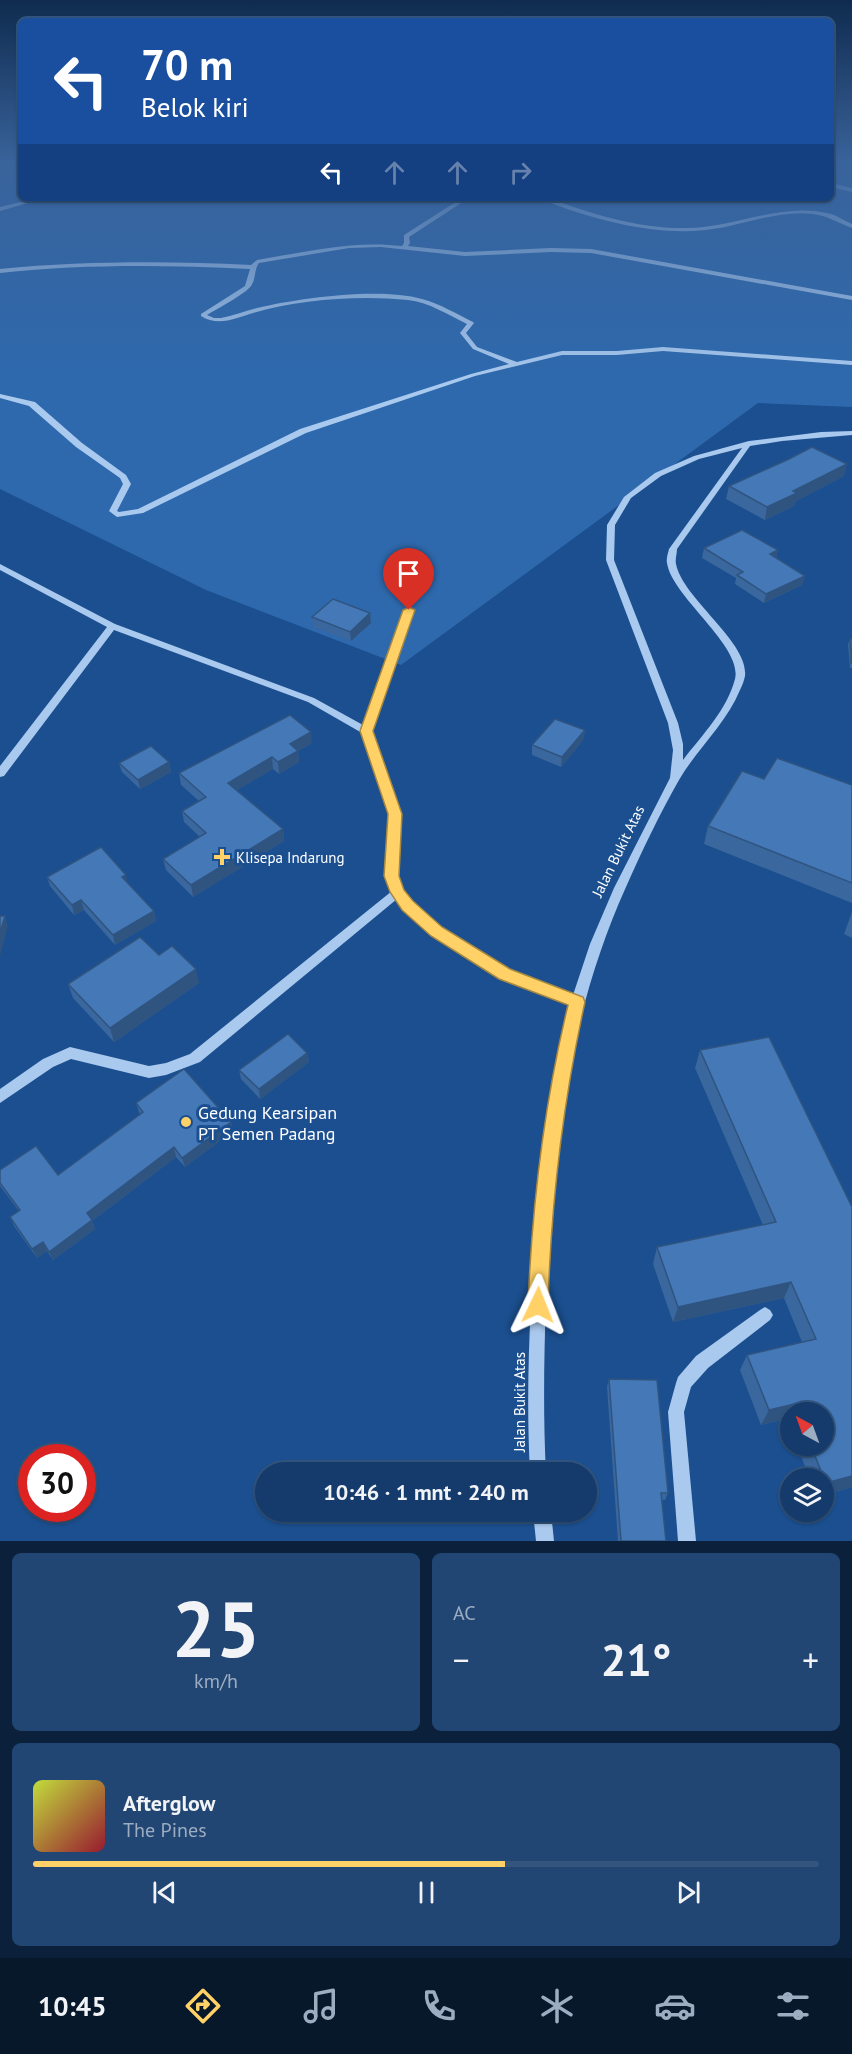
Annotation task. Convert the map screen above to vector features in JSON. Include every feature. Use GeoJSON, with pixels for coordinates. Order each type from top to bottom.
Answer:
{"type":"FeatureCollection","features":[{"type":"Feature","properties":{"kind":"street"},"geometry":{"type":"LineString","coordinates":[[404,247],[407,243],[405,236],[408,234]]}},
{"type":"Feature","properties":{"kind":"street"},"geometry":{"type":"LineString","coordinates":[[515,364],[472,346],[463,333],[471,323],[423,301],[410,298],[304,301],[222,320],[203,316],[247,287],[250,284],[253,267],[260,261],[349,246],[404,247],[465,254],[591,250],[852,298]]}},
{"type":"Feature","properties":{"kind":"street"},"geometry":{"type":"LineString","coordinates":[[0,271],[39,266],[165,263],[253,267]]}},
{"type":"Feature","properties":{"kind":"street"},"geometry":{"type":"LineString","coordinates":[[0,396],[32,404],[79,445],[123,477],[127,484],[113,511],[122,516],[140,511],[303,431],[473,375],[568,352],[617,353],[656,349],[852,363]]}},
{"type":"Feature","properties":{"kind":"street","name":"Jalan Bukit Atas"},"geometry":{"type":"LineString","coordinates":[[537,1462],[535,1420],[540,1236],[560,1074],[577,1002],[606,918],[675,778],[679,756],[679,741],[610,560],[607,534],[618,508],[636,489],[687,462],[749,443],[785,437],[852,433]]}},
{"type":"Feature","properties":{"kind":"street"},"geometry":{"type":"LineString","coordinates":[[675,778],[728,707],[740,678],[740,666],[732,650],[677,578],[671,562],[673,549],[749,443]]}},
{"type":"Feature","properties":{"kind":"street"},"geometry":{"type":"LineString","coordinates":[[0,567],[112,626],[311,700],[366,731]]}},
{"type":"Feature","properties":{"kind":"street"},"geometry":{"type":"LineString","coordinates":[[409,610],[366,731],[395,814],[391,876],[407,905],[436,931],[504,974],[577,1002]]}},
{"type":"Feature","properties":{"kind":"street"},"geometry":{"type":"LineString","coordinates":[[0,773],[112,626]]}},
{"type":"Feature","properties":{"kind":"street"},"geometry":{"type":"LineString","coordinates":[[0,1096],[48,1063],[70,1053],[149,1072],[166,1069],[195,1058],[398,892]]}},
{"type":"Feature","properties":{"kind":"street"},"geometry":{"type":"LineString","coordinates":[[687,1541],[676,1412],[684,1383],[702,1362],[765,1315]]}},
{"type":"Feature","properties":{"kind":"street"},"geometry":{"type":"LineString","coordinates":[[543,1522],[545,1541]]}},
{"type":"Feature","properties":{"kind":"shaded area"},"geometry":{"type":"Polygon","coordinates":[[[0,234],[852,234],[852,407],[758,403],[401,665],[206,590],[0,489],[0,234]]]}},
{"type":"Feature","properties":{"kind":"building"},"geometry":{"type":"Polygon","coordinates":[[[812,447],[847,464],[793,491],[797,493],[767,507],[729,486],[789,459],[812,447]]]}},
{"type":"Feature","properties":{"kind":"building"},"geometry":{"type":"Polygon","coordinates":[[[742,530],[778,550],[770,554],[805,576],[766,594],[737,575],[743,572],[704,548],[742,530]]]}},
{"type":"Feature","properties":{"kind":"building"},"geometry":{"type":"Polygon","coordinates":[[[333,599],[370,613],[350,632],[312,617],[333,599]]]}},
{"type":"Feature","properties":{"kind":"building"},"geometry":{"type":"Polygon","coordinates":[[[850,639],[852,639],[852,663],[851,663],[850,639]]]}},
{"type":"Feature","properties":{"kind":"building"},"geometry":{"type":"Polygon","coordinates":[[[290,715],[311,732],[290,744],[298,751],[278,762],[272,757],[228,783],[283,829],[191,885],[163,859],[206,833],[182,811],[206,797],[179,773],[290,715]]]}},
{"type":"Feature","properties":{"kind":"building"},"geometry":{"type":"Polygon","coordinates":[[[555,719],[585,730],[562,757],[532,745],[555,719]]]}},
{"type":"Feature","properties":{"kind":"building"},"geometry":{"type":"Polygon","coordinates":[[[151,746],[169,762],[138,780],[119,763],[151,746]]]}},
{"type":"Feature","properties":{"kind":"building"},"geometry":{"type":"Polygon","coordinates":[[[777,758],[852,785],[852,883],[708,826],[742,771],[764,779],[777,758]]]}},
{"type":"Feature","properties":{"kind":"building"},"geometry":{"type":"Polygon","coordinates":[[[101,847],[126,875],[122,877],[154,911],[113,935],[81,900],[72,905],[47,877],[101,847]]]}},
{"type":"Feature","properties":{"kind":"building"},"geometry":{"type":"Polygon","coordinates":[[[0,916],[5,916],[0,933],[0,916]]]}},
{"type":"Feature","properties":{"kind":"building"},"geometry":{"type":"Polygon","coordinates":[[[140,937],[159,955],[172,946],[196,969],[110,1028],[68,984],[140,937]]]}},
{"type":"Feature","properties":{"kind":"building"},"geometry":{"type":"Polygon","coordinates":[[[288,1034],[307,1053],[259,1089],[239,1070],[288,1034]]]}},
{"type":"Feature","properties":{"kind":"building"},"geometry":{"type":"Polygon","coordinates":[[[769,1037],[852,1207],[852,1476],[834,1481],[834,1468],[820,1468],[815,1456],[834,1456],[834,1402],[780,1402],[780,1407],[769,1410],[747,1355],[816,1339],[791,1282],[678,1307],[657,1247],[776,1222],[700,1050],[769,1037]]]}},
{"type":"Feature","properties":{"kind":"building"},"geometry":{"type":"Polygon","coordinates":[[[184,1069],[231,1122],[182,1158],[174,1147],[87,1213],[92,1220],[49,1252],[43,1242],[32,1249],[10,1217],[20,1210],[0,1183],[0,1170],[36,1146],[58,1175],[143,1112],[136,1103],[184,1069]]]}},
{"type":"Feature","properties":{"kind":"building"},"geometry":{"type":"Polygon","coordinates":[[[609,1379],[657,1380],[668,1493],[661,1493],[666,1541],[621,1541],[609,1379]]]}},
{"type":"Feature","properties":{"kind":"place","name":"Klisepa Indarung"},"geometry":{"type":"Point","coordinates":[222,857]}},
{"type":"Feature","properties":{"kind":"place","name":"Gedung Kearsipan PT Semen Padang"},"geometry":{"type":"Point","coordinates":[186,1122]}},
{"type":"Feature","properties":{"kind":"route"},"geometry":{"type":"LineString","coordinates":[[409,610],[366,731],[395,814],[391,876],[407,905],[436,931],[504,974],[577,1002],[560,1074],[549,1151],[540,1236],[538,1305]]}}]}
